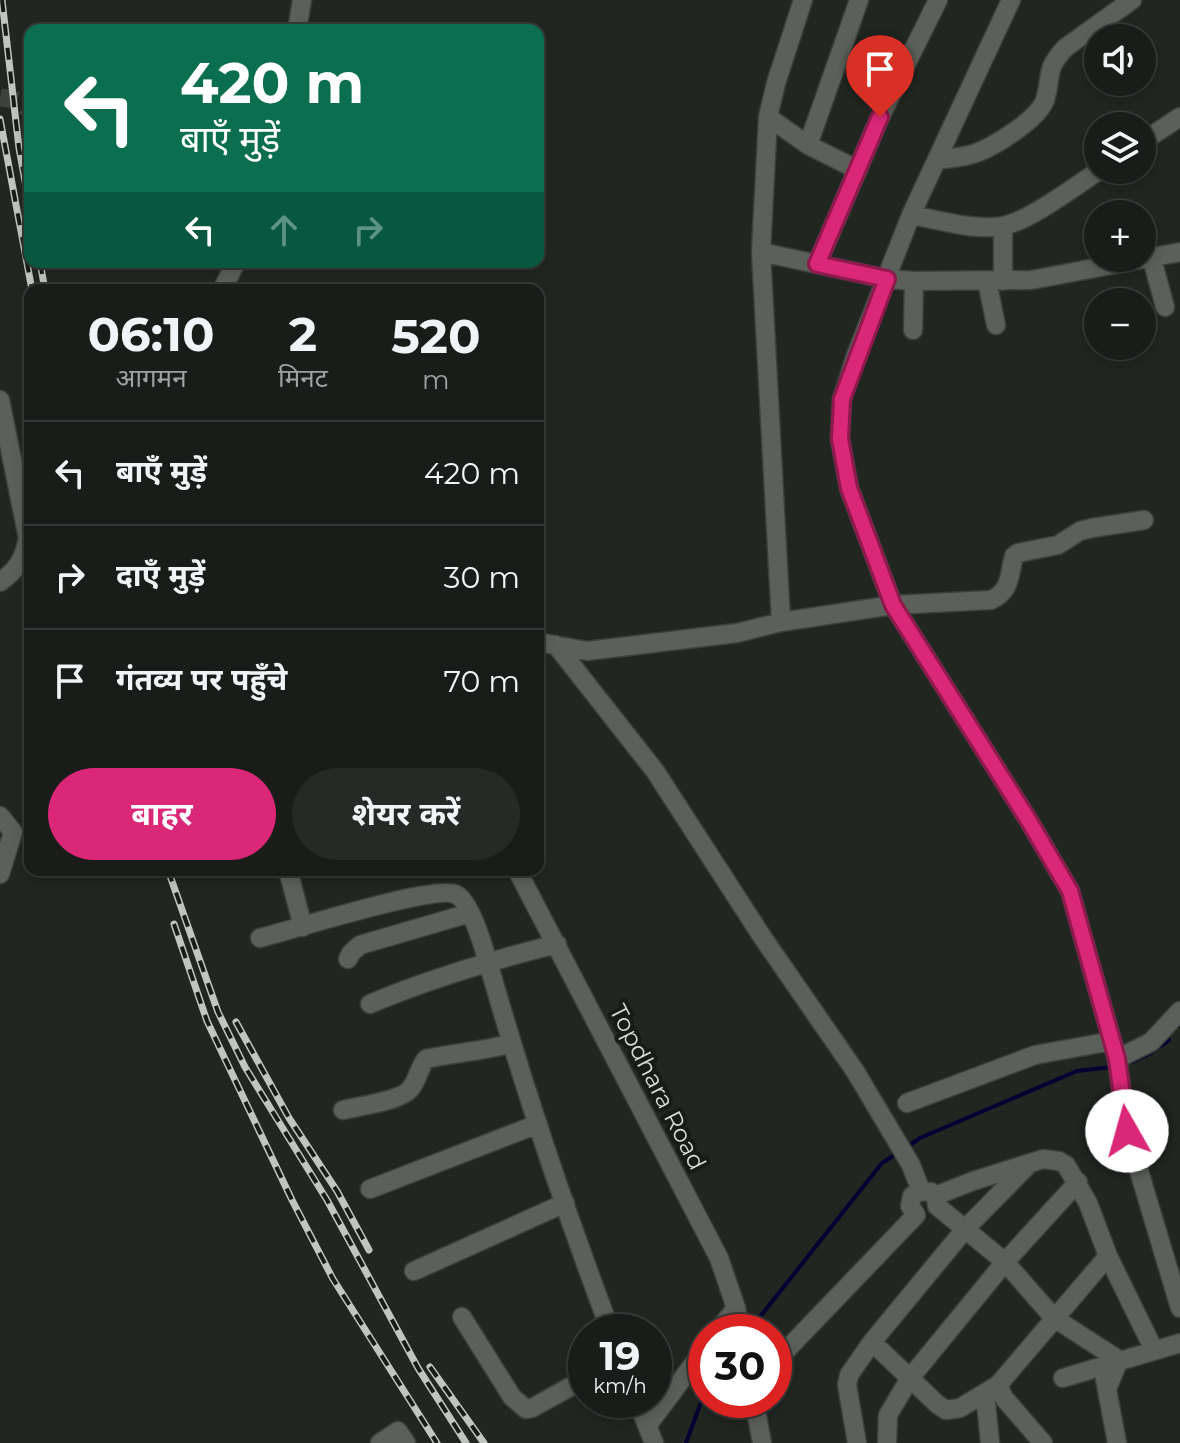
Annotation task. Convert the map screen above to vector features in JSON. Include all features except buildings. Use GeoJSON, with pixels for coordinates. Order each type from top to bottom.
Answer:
{"type":"FeatureCollection","features":[{"type":"Feature","properties":{"kind":"street"},"geometry":{"type":"LineString","coordinates":[[298,24],[302,0]]}},
{"type":"Feature","properties":{"kind":"street"},"geometry":{"type":"LineString","coordinates":[[781,622],[761,252],[768,117],[803,0]]}},
{"type":"Feature","properties":{"kind":"street"},"geometry":{"type":"LineString","coordinates":[[808,145],[859,0]]}},
{"type":"Feature","properties":{"kind":"street"},"geometry":{"type":"LineString","coordinates":[[817,264],[880,117],[938,0]]}},
{"type":"Feature","properties":{"kind":"street"},"geometry":{"type":"LineString","coordinates":[[1011,0],[911,215],[842,399],[840,439],[849,488],[893,605],[1070,891],[1115,1050],[1127,1131],[1177,1282],[1180,1308]]}},
{"type":"Feature","properties":{"kind":"street"},"geometry":{"type":"LineString","coordinates":[[937,160],[971,155],[989,147],[1037,113],[1044,103],[1049,69],[1056,58],[1065,48],[1132,0]]}},
{"type":"Feature","properties":{"kind":"street"},"geometry":{"type":"LineString","coordinates":[[768,117],[808,145],[858,170]]}},
{"type":"Feature","properties":{"kind":"street"},"geometry":{"type":"LineString","coordinates":[[1156,133],[1180,117]]}},
{"type":"Feature","properties":{"kind":"street"},"geometry":{"type":"LineString","coordinates":[[911,215],[976,226],[1003,226],[1049,203],[1084,180]]}},
{"type":"Feature","properties":{"kind":"street"},"geometry":{"type":"LineString","coordinates":[[996,325],[995,281],[1003,226]]}},
{"type":"Feature","properties":{"kind":"street"},"geometry":{"type":"LineString","coordinates":[[761,252],[887,279],[914,281],[1031,280],[1084,271]]}},
{"type":"Feature","properties":{"kind":"street"},"geometry":{"type":"LineString","coordinates":[[1156,258],[1180,252]]}},
{"type":"Feature","properties":{"kind":"street"},"geometry":{"type":"LineString","coordinates":[[1156,272],[1165,307]]}},
{"type":"Feature","properties":{"kind":"street"},"geometry":{"type":"LineString","coordinates":[[913,330],[914,281]]}},
{"type":"Feature","properties":{"kind":"street"},"geometry":{"type":"LineString","coordinates":[[0,400],[24,518]]}},
{"type":"Feature","properties":{"kind":"street"},"geometry":{"type":"LineString","coordinates":[[547,644],[587,651],[737,633],[781,622],[893,605],[997,598],[1008,585],[1014,556],[1018,553],[1058,545],[1080,531],[1144,520]]}},
{"type":"Feature","properties":{"kind":"street"},"geometry":{"type":"LineString","coordinates":[[0,582],[13,573],[24,557]]}},
{"type":"Feature","properties":{"kind":"street"},"geometry":{"type":"LineString","coordinates":[[547,644],[655,771],[763,938],[855,1071],[931,1198],[1005,1262],[1054,1318],[1110,1362]]}},
{"type":"Feature","properties":{"kind":"street"},"geometry":{"type":"LineString","coordinates":[[0,816],[13,832],[0,874]]}},
{"type":"Feature","properties":{"kind":"street"},"geometry":{"type":"LineString","coordinates":[[290,876],[303,927]]}},
{"type":"Feature","properties":{"kind":"street","name":"Topdhara Road"},"geometry":{"type":"LineString","coordinates":[[520,876],[719,1258],[737,1314]]}},
{"type":"Feature","properties":{"kind":"street"},"geometry":{"type":"LineString","coordinates":[[260,938],[412,896],[449,892],[458,895],[470,913],[487,961],[511,1043],[605,1314]]}},
{"type":"Feature","properties":{"kind":"street"},"geometry":{"type":"LineString","coordinates":[[348,959],[360,945],[470,913]]}},
{"type":"Feature","properties":{"kind":"street"},"geometry":{"type":"LineString","coordinates":[[370,1004],[487,961],[557,944]]}},
{"type":"Feature","properties":{"kind":"street"},"geometry":{"type":"LineString","coordinates":[[907,1103],[1035,1055],[1142,1047],[1173,1034],[1180,1011]]}},
{"type":"Feature","properties":{"kind":"street"},"geometry":{"type":"LineString","coordinates":[[343,1110],[403,1096],[412,1087],[418,1069],[426,1059],[463,1050],[482,1052],[511,1043]]}},
{"type":"Feature","properties":{"kind":"street"},"geometry":{"type":"LineString","coordinates":[[370,1189],[538,1124]]}},
{"type":"Feature","properties":{"kind":"street"},"geometry":{"type":"LineString","coordinates":[[931,1198],[1043,1159],[1066,1165],[1078,1182],[1108,1256],[1154,1350]]}},
{"type":"Feature","properties":{"kind":"street"},"geometry":{"type":"LineString","coordinates":[[857,1443],[847,1385],[849,1375],[872,1342],[966,1228],[1029,1164]]}},
{"type":"Feature","properties":{"kind":"street"},"geometry":{"type":"LineString","coordinates":[[887,1443],[888,1415],[910,1378],[1005,1262],[1078,1182]]}},
{"type":"Feature","properties":{"kind":"street"},"geometry":{"type":"LineString","coordinates":[[792,1344],[916,1215],[931,1215],[931,1198]]}},
{"type":"Feature","properties":{"kind":"street"},"geometry":{"type":"LineString","coordinates":[[414,1271],[565,1203]]}},
{"type":"Feature","properties":{"kind":"street"},"geometry":{"type":"LineString","coordinates":[[872,1342],[946,1410],[960,1408],[992,1389],[1108,1256]]}},
{"type":"Feature","properties":{"kind":"street"},"geometry":{"type":"LineString","coordinates":[[731,1314],[736,1308]]}},
{"type":"Feature","properties":{"kind":"street"},"geometry":{"type":"LineString","coordinates":[[462,1317],[512,1397],[526,1409],[568,1388]]}},
{"type":"Feature","properties":{"kind":"street"},"geometry":{"type":"LineString","coordinates":[[1063,1378],[1180,1343]]}},
{"type":"Feature","properties":{"kind":"street"},"geometry":{"type":"LineString","coordinates":[[1110,1362],[1107,1389],[1117,1443]]}},
{"type":"Feature","properties":{"kind":"street"},"geometry":{"type":"LineString","coordinates":[[651,1435],[688,1379]]}},
{"type":"Feature","properties":{"kind":"street"},"geometry":{"type":"LineString","coordinates":[[990,1443],[992,1389]]}},
{"type":"Feature","properties":{"kind":"street"},"geometry":{"type":"LineString","coordinates":[[992,1389],[1004,1398],[1043,1443]]}},
{"type":"Feature","properties":{"kind":"street"},"geometry":{"type":"LineString","coordinates":[[757,1418],[762,1443]]}},
{"type":"Feature","properties":{"kind":"street"},"geometry":{"type":"LineString","coordinates":[[380,1443],[398,1431],[406,1443]]}},
{"type":"Feature","properties":{"kind":"waterway"},"geometry":{"type":"LineString","coordinates":[[1132,1062],[1169,1040]]}},
{"type":"Feature","properties":{"kind":"waterway"},"geometry":{"type":"LineString","coordinates":[[907,1147],[920,1138],[1077,1071],[1112,1067]]}},
{"type":"Feature","properties":{"kind":"waterway"},"geometry":{"type":"LineString","coordinates":[[762,1314],[882,1163],[896,1154]]}},
{"type":"Feature","properties":{"kind":"waterway"},"geometry":{"type":"LineString","coordinates":[[686,1443],[695,1418]]}},
{"type":"Feature","properties":{"kind":"tunnel"},"geometry":{"type":"LineString","coordinates":[[0,97],[24,105]]}},
{"type":"Feature","properties":{"kind":"railway"},"geometry":{"type":"LineString","coordinates":[[2,0],[24,176]]}},
{"type":"Feature","properties":{"kind":"railway"},"geometry":{"type":"LineString","coordinates":[[0,119],[24,247]]}},
{"type":"Feature","properties":{"kind":"railway"},"geometry":{"type":"LineString","coordinates":[[28,268],[31,284]]}},
{"type":"Feature","properties":{"kind":"railway"},"geometry":{"type":"LineString","coordinates":[[41,268],[44,284]]}},
{"type":"Feature","properties":{"kind":"railway"},"geometry":{"type":"LineString","coordinates":[[170,876],[218,1012],[245,1067],[327,1200],[418,1368],[466,1443]]}},
{"type":"Feature","properties":{"kind":"railway"},"geometry":{"type":"LineString","coordinates":[[174,924],[207,1021],[292,1200],[333,1279],[437,1443]]}},
{"type":"Feature","properties":{"kind":"railway"},"geometry":{"type":"LineString","coordinates":[[236,1022],[289,1118],[337,1191],[369,1250]]}},
{"type":"Feature","properties":{"kind":"railway"},"geometry":{"type":"LineString","coordinates":[[430,1367],[484,1443]]}},
{"type":"Feature","properties":{"kind":"route"},"geometry":{"type":"LineString","coordinates":[[880,117],[817,264],[887,279],[842,399],[840,439],[849,488],[893,605],[1070,891],[1117,1059],[1127,1131]]}}]}
